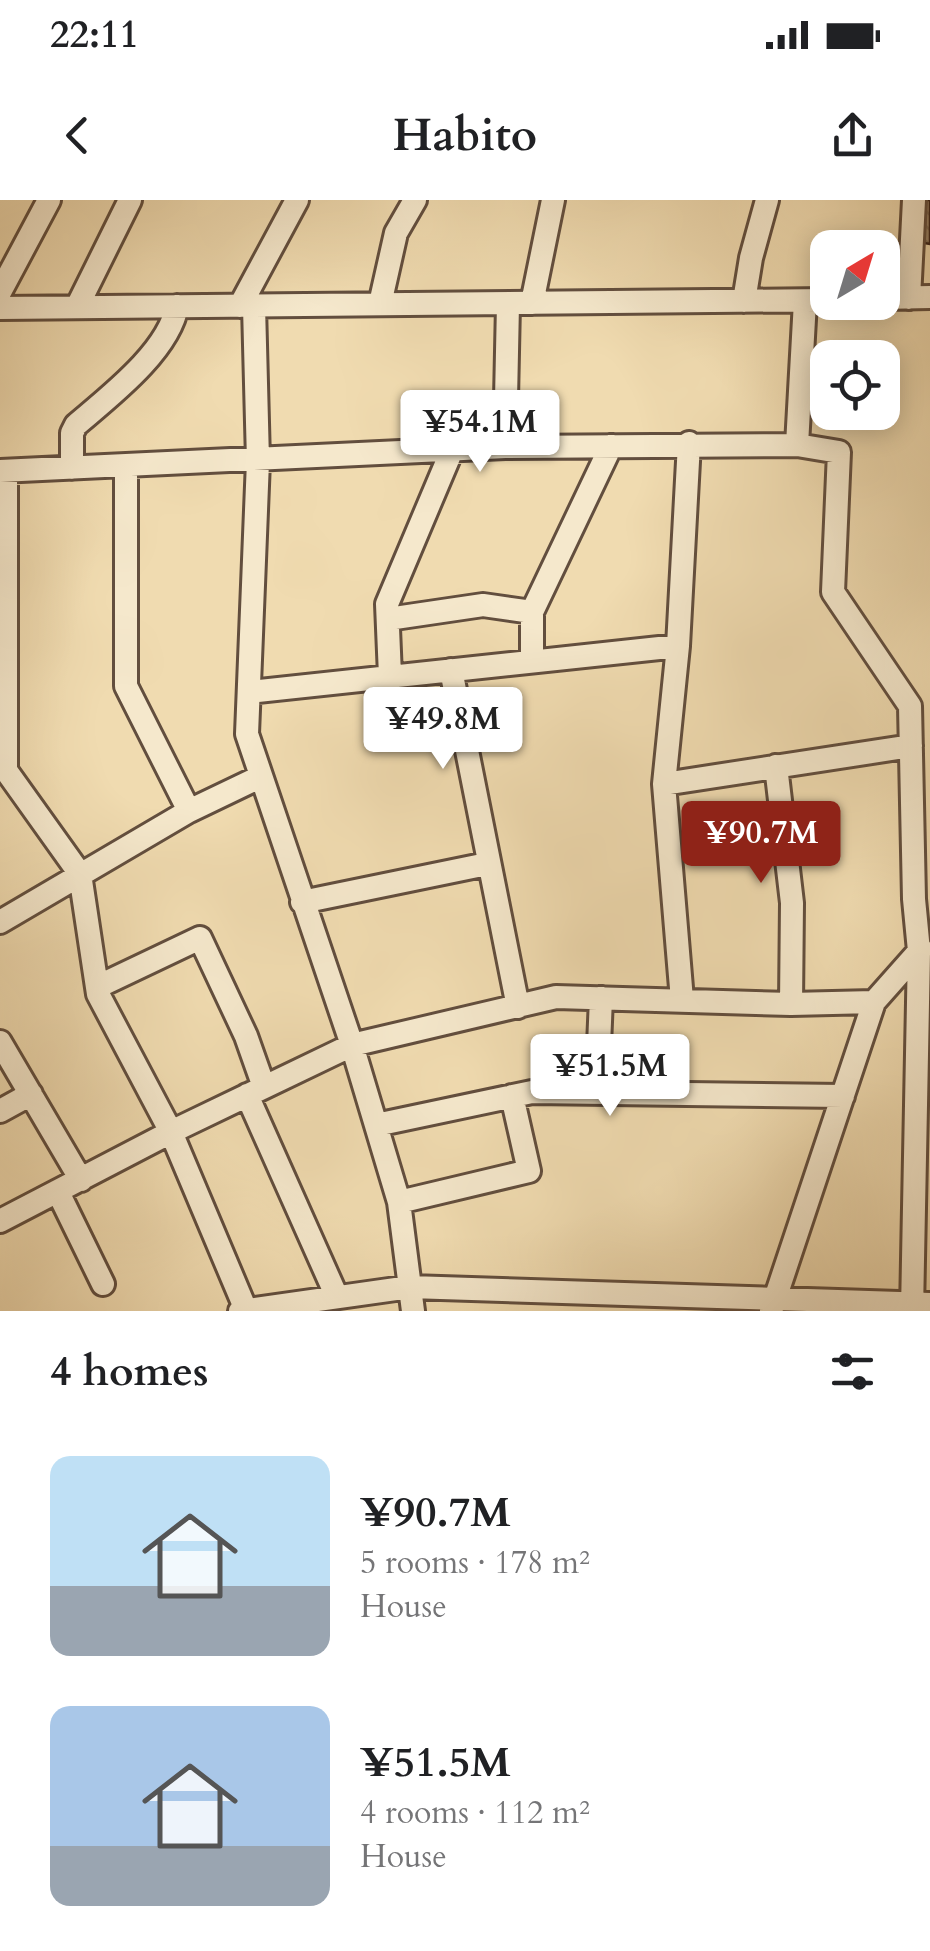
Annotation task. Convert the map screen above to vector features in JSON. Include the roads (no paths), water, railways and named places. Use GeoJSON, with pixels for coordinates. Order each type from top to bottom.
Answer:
{"type":"FeatureCollection","features":[{"type":"Feature","properties":{"kind":"street"},"geometry":{"type":"LineString","coordinates":[[0,292],[49,200]]}},
{"type":"Feature","properties":{"kind":"street"},"geometry":{"type":"LineString","coordinates":[[76,307],[130,200]]}},
{"type":"Feature","properties":{"kind":"street"},"geometry":{"type":"LineString","coordinates":[[297,200],[247,306],[258,461],[247,734],[352,1045],[399,1202],[412,1311]]}},
{"type":"Feature","properties":{"kind":"street"},"geometry":{"type":"LineString","coordinates":[[380,304],[396,233],[415,200]]}},
{"type":"Feature","properties":{"kind":"street"},"geometry":{"type":"LineString","coordinates":[[532,303],[553,200]]}},
{"type":"Feature","properties":{"kind":"street"},"geometry":{"type":"LineString","coordinates":[[744,302],[767,200]]}},
{"type":"Feature","properties":{"kind":"street"},"geometry":{"type":"LineString","coordinates":[[914,200],[919,297]]}},
{"type":"Feature","properties":{"kind":"street"},"geometry":{"type":"LineString","coordinates":[[0,308],[810,301]]}},
{"type":"Feature","properties":{"kind":"street"},"geometry":{"type":"LineString","coordinates":[[505,447],[508,304]]}},
{"type":"Feature","properties":{"kind":"street"},"geometry":{"type":"LineString","coordinates":[[72,468],[72,433],[76,425],[129,380],[174,322],[177,306]]}},
{"type":"Feature","properties":{"kind":"street"},"geometry":{"type":"LineString","coordinates":[[797,445],[813,320]]}},
{"type":"Feature","properties":{"kind":"street"},"geometry":{"type":"LineString","coordinates":[[682,1000],[664,784],[678,646],[689,444]]}},
{"type":"Feature","properties":{"kind":"street"},"geometry":{"type":"LineString","coordinates":[[689,444],[797,445],[839,452],[833,592],[910,706],[914,899],[924,946],[918,1306],[773,1306],[410,1287],[337,1297],[302,1307],[243,1310],[171,1132],[98,994],[80,874],[3,766],[3,471],[505,447],[689,444]]}},
{"type":"Feature","properties":{"kind":"street"},"geometry":{"type":"LineString","coordinates":[[532,661],[532,612],[612,446]]}},
{"type":"Feature","properties":{"kind":"street"},"geometry":{"type":"LineString","coordinates":[[390,676],[387,604],[452,450]]}},
{"type":"Feature","properties":{"kind":"street"},"geometry":{"type":"LineString","coordinates":[[126,466],[126,686],[189,811]]}},
{"type":"Feature","properties":{"kind":"street"},"geometry":{"type":"LineString","coordinates":[[388,619],[483,606],[532,612]]}},
{"type":"Feature","properties":{"kind":"street"},"geometry":{"type":"LineString","coordinates":[[249,692],[678,646]]}},
{"type":"Feature","properties":{"kind":"street"},"geometry":{"type":"LineString","coordinates":[[451,670],[518,1008]]}},
{"type":"Feature","properties":{"kind":"street"},"geometry":{"type":"LineString","coordinates":[[664,784],[910,746]]}},
{"type":"Feature","properties":{"kind":"street"},"geometry":{"type":"LineString","coordinates":[[776,766],[792,903],[791,1004]]}},
{"type":"Feature","properties":{"kind":"street"},"geometry":{"type":"LineString","coordinates":[[0,922],[189,811],[260,778]]}},
{"type":"Feature","properties":{"kind":"street"},"geometry":{"type":"LineString","coordinates":[[302,902],[488,864]]}},
{"type":"Feature","properties":{"kind":"street"},"geometry":{"type":"LineString","coordinates":[[97,986],[200,938],[246,1036],[255,1091],[337,1297]]}},
{"type":"Feature","properties":{"kind":"street"},"geometry":{"type":"LineString","coordinates":[[773,1306],[874,1002],[924,946]]}},
{"type":"Feature","properties":{"kind":"street"},"geometry":{"type":"LineString","coordinates":[[0,1221],[171,1132],[352,1045],[556,997],[791,1004],[874,1002]]}},
{"type":"Feature","properties":{"kind":"street"},"geometry":{"type":"LineString","coordinates":[[597,1093],[601,998]]}},
{"type":"Feature","properties":{"kind":"street"},"geometry":{"type":"LineString","coordinates":[[0,1042],[81,1180]]}},
{"type":"Feature","properties":{"kind":"street"},"geometry":{"type":"LineString","coordinates":[[376,1125],[532,1092],[843,1096]]}},
{"type":"Feature","properties":{"kind":"street"},"geometry":{"type":"LineString","coordinates":[[0,1111],[32,1094]]}},
{"type":"Feature","properties":{"kind":"street"},"geometry":{"type":"LineString","coordinates":[[399,1202],[530,1171],[512,1096]]}},
{"type":"Feature","properties":{"kind":"street"},"geometry":{"type":"LineString","coordinates":[[58,1192],[103,1284]]}}]}
